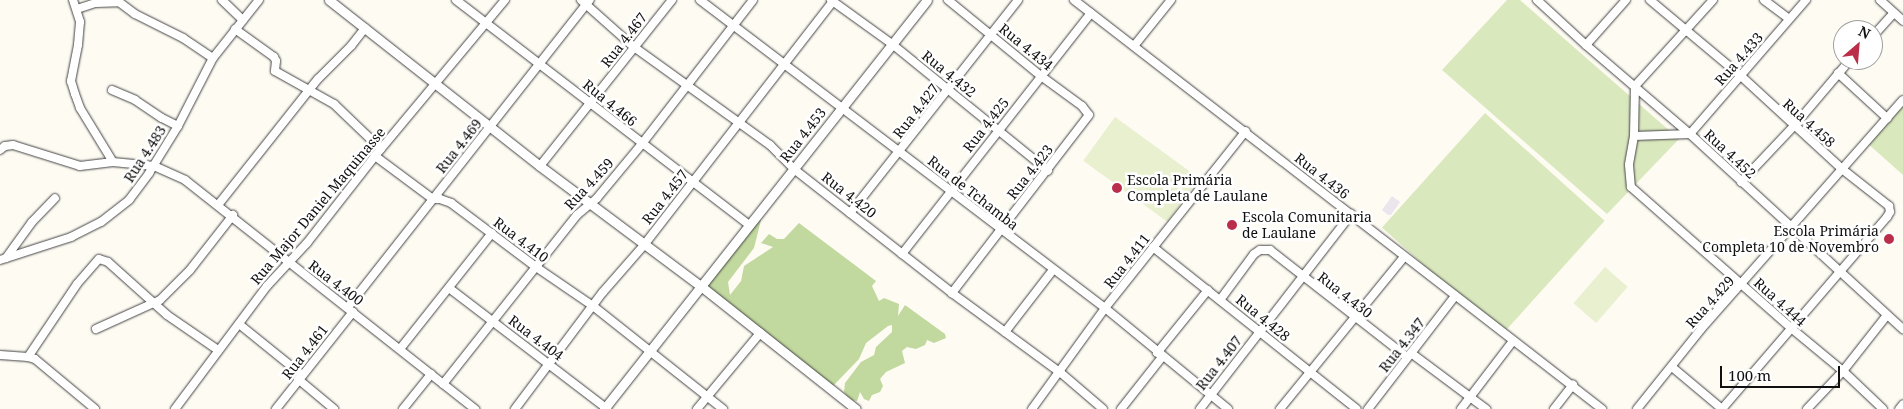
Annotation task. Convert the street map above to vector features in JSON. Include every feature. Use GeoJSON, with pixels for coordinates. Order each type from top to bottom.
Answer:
{"type":"FeatureCollection","features":[{"type":"Feature","properties":{"kind":"street"},"geometry":{"type":"LineString","coordinates":[[73,0],[77,9],[80,35],[72,81],[74,94],[80,108],[113,162]]}},
{"type":"Feature","properties":{"kind":"street"},"geometry":{"type":"LineString","coordinates":[[222,0],[242,20]]}},
{"type":"Feature","properties":{"kind":"street","name":"Rua 4.483"},"geometry":{"type":"LineString","coordinates":[[3,259],[59,242],[101,222],[129,200],[154,166],[178,126],[212,58],[259,0]]}},
{"type":"Feature","properties":{"kind":"street"},"geometry":{"type":"LineString","coordinates":[[329,0],[540,166],[702,287],[856,409]]}},
{"type":"Feature","properties":{"kind":"street","name":"Rua 4.466"},"geometry":{"type":"LineString","coordinates":[[456,0],[540,63],[641,144],[749,225]]}},
{"type":"Feature","properties":{"kind":"street","name":"Rua Major Daniel Maquinasse"},"geometry":{"type":"LineString","coordinates":[[175,409],[218,350],[288,262],[307,243],[375,156],[505,0]]}},
{"type":"Feature","properties":{"kind":"street","name":"Rua 4.467"},"geometry":{"type":"LineString","coordinates":[[540,166],[672,0]]}},
{"type":"Feature","properties":{"kind":"street","name":"Rua de Tchamba"},"geometry":{"type":"LineString","coordinates":[[700,0],[784,66],[900,151],[1053,270],[1106,308],[1209,396],[1228,409]]}},
{"type":"Feature","properties":{"kind":"street","name":"Rua 4.459"},"geometry":{"type":"LineString","coordinates":[[443,384],[577,215],[590,204],[641,144],[753,0]]}},
{"type":"Feature","properties":{"kind":"street","name":"Rua 4.453"},"geometry":{"type":"LineString","coordinates":[[605,408],[927,0]]}},
{"type":"Feature","properties":{"kind":"street","name":"Rua 4.434"},"geometry":{"type":"LineString","coordinates":[[948,0],[1089,113]]}},
{"type":"Feature","properties":{"kind":"street","name":"Rua 4.427"},"geometry":{"type":"LineString","coordinates":[[850,213],[1018,0]]}},
{"type":"Feature","properties":{"kind":"street","name":"Rua 4.436"},"geometry":{"type":"LineString","coordinates":[[1074,0],[1246,131],[1512,341],[1574,385],[1602,409]]}},
{"type":"Feature","properties":{"kind":"street"},"geometry":{"type":"LineString","coordinates":[[1134,46],[1172,0]]}},
{"type":"Feature","properties":{"kind":"street","name":"Rua 4.452"},"geometry":{"type":"LineString","coordinates":[[1538,0],[1586,45],[1690,134],[1838,272],[1903,329]]}},
{"type":"Feature","properties":{"kind":"street"},"geometry":{"type":"LineString","coordinates":[[1586,45],[1626,0]]}},
{"type":"Feature","properties":{"kind":"street","name":"Rua 4.458"},"geometry":{"type":"LineString","coordinates":[[1650,0],[1741,76],[1842,169],[1889,206],[1890,212],[1838,272]]}},
{"type":"Feature","properties":{"kind":"street"},"geometry":{"type":"LineString","coordinates":[[1690,134],[1634,136],[1635,86],[1713,0]]}},
{"type":"Feature","properties":{"kind":"street"},"geometry":{"type":"LineString","coordinates":[[1764,0],[1789,19]]}},
{"type":"Feature","properties":{"kind":"street","name":"Rua 4.433"},"geometry":{"type":"LineString","coordinates":[[1690,134],[1806,0]]}},
{"type":"Feature","properties":{"kind":"street"},"geometry":{"type":"LineString","coordinates":[[1880,0],[1903,21]]}},
{"type":"Feature","properties":{"kind":"street"},"geometry":{"type":"LineString","coordinates":[[77,9],[96,3],[120,1],[135,14],[183,38],[212,58]]}},
{"type":"Feature","properties":{"kind":"street","name":"Rua 4.432"},"geometry":{"type":"LineString","coordinates":[[833,1],[892,44],[1048,171]]}},
{"type":"Feature","properties":{"kind":"street","name":"Rua 4.457"},"geometry":{"type":"LineString","coordinates":[[515,409],[630,258],[644,245],[833,1]]}},
{"type":"Feature","properties":{"kind":"street","name":"Rua 4.420"},"geometry":{"type":"LineString","coordinates":[[586,2],[634,47],[685,86],[770,145],[794,168],[850,213],[952,293],[1061,373],[1103,409]]}},
{"type":"Feature","properties":{"kind":"street","name":"Rua 4.469"},"geometry":{"type":"LineString","coordinates":[[350,309],[586,2]]}},
{"type":"Feature","properties":{"kind":"street","name":"Rua 4.425"},"geometry":{"type":"LineString","coordinates":[[902,254],[1091,13]]}},
{"type":"Feature","properties":{"kind":"street"},"geometry":{"type":"LineString","coordinates":[[1883,25],[1894,13]]}},
{"type":"Feature","properties":{"kind":"street"},"geometry":{"type":"LineString","coordinates":[[218,204],[308,91],[365,28]]}},
{"type":"Feature","properties":{"kind":"street"},"geometry":{"type":"LineString","coordinates":[[235,29],[274,57],[276,61],[275,71],[334,104],[381,149]]}},
{"type":"Feature","properties":{"kind":"street"},"geometry":{"type":"LineString","coordinates":[[1741,182],[1794,126],[1841,70]]}},
{"type":"Feature","properties":{"kind":"street"},"geometry":{"type":"LineString","coordinates":[[1838,73],[1887,118]]}},
{"type":"Feature","properties":{"kind":"street"},"geometry":{"type":"LineString","coordinates":[[112,90],[135,100],[178,126]]}},
{"type":"Feature","properties":{"kind":"street","name":"Rua 4.429"},"geometry":{"type":"LineString","coordinates":[[1637,409],[1701,329],[1742,285],[1903,100]]}},
{"type":"Feature","properties":{"kind":"street","name":"Rua 4.423"},"geometry":{"type":"LineString","coordinates":[[952,293],[1048,171],[1089,113]]}},
{"type":"Feature","properties":{"kind":"street","name":"Rua 4.411"},"geometry":{"type":"LineString","coordinates":[[1032,409],[1061,373],[1106,308],[1246,131]]}},
{"type":"Feature","properties":{"kind":"street","name":"Rua 4.444"},"geometry":{"type":"LineString","coordinates":[[1634,136],[1629,165],[1631,186],[1638,194],[1791,328],[1843,370],[1883,409]]}},
{"type":"Feature","properties":{"kind":"street","name":"Rua 4.400"},"geometry":{"type":"LineString","coordinates":[[0,150],[5,146],[13,145],[80,166],[113,162],[154,166],[185,180],[218,204],[288,262],[475,409]]}},
{"type":"Feature","properties":{"kind":"street","name":"Rua 4.410"},"geometry":{"type":"LineString","coordinates":[[375,156],[433,199],[440,199],[451,203],[536,267],[593,306],[723,409]]}},
{"type":"Feature","properties":{"kind":"street"},"geometry":{"type":"LineString","coordinates":[[3,259],[32,222],[55,198]]}},
{"type":"Feature","properties":{"kind":"street","name":"Rua 4.407"},"geometry":{"type":"LineString","coordinates":[[1200,409],[1350,214]]}},
{"type":"Feature","properties":{"kind":"street"},"geometry":{"type":"LineString","coordinates":[[96,329],[155,304],[190,270],[233,216]]}},
{"type":"Feature","properties":{"kind":"street"},"geometry":{"type":"LineString","coordinates":[[400,349],[492,233]]}},
{"type":"Feature","properties":{"kind":"street","name":"Rua 4.428"},"geometry":{"type":"LineString","coordinates":[[1153,247],[1260,331],[1310,374],[1357,409]]}},
{"type":"Feature","properties":{"kind":"street","name":"Rua 4.430"},"geometry":{"type":"LineString","coordinates":[[1220,300],[1254,254],[1260,250],[1270,250],[1355,318],[1486,409]]}},
{"type":"Feature","properties":{"kind":"street"},"geometry":{"type":"LineString","coordinates":[[1280,409],[1404,256]]}},
{"type":"Feature","properties":{"kind":"street"},"geometry":{"type":"LineString","coordinates":[[28,357],[77,284],[99,259],[108,262],[167,315],[218,350]]}},
{"type":"Feature","properties":{"kind":"street"},"geometry":{"type":"LineString","coordinates":[[1005,332],[1053,270]]}},
{"type":"Feature","properties":{"kind":"street"},"geometry":{"type":"LineString","coordinates":[[1672,367],[1722,409],[1838,272]]}},
{"type":"Feature","properties":{"kind":"street","name":"Rua 4.404"},"geometry":{"type":"LineString","coordinates":[[449,288],[550,363],[605,408]]}},
{"type":"Feature","properties":{"kind":"street"},"geometry":{"type":"LineString","coordinates":[[1121,409],[1208,290]]}},
{"type":"Feature","properties":{"kind":"street","name":"Rua 4.347"},"geometry":{"type":"LineString","coordinates":[[1368,409],[1456,296]]}},
{"type":"Feature","properties":{"kind":"street","name":"Rua 4.461"},"geometry":{"type":"LineString","coordinates":[[276,409],[350,309]]}},
{"type":"Feature","properties":{"kind":"street"},"geometry":{"type":"LineString","coordinates":[[1807,409],[1843,370],[1887,315]]}},
{"type":"Feature","properties":{"kind":"street"},"geometry":{"type":"LineString","coordinates":[[239,324],[334,409]]}},
{"type":"Feature","properties":{"kind":"street"},"geometry":{"type":"LineString","coordinates":[[697,409],[760,333]]}},
{"type":"Feature","properties":{"kind":"street"},"geometry":{"type":"LineString","coordinates":[[1461,409],[1512,341]]}},
{"type":"Feature","properties":{"kind":"street"},"geometry":{"type":"LineString","coordinates":[[0,355],[28,357],[46,367],[95,409]]}},
{"type":"Feature","properties":{"kind":"street"},"geometry":{"type":"LineString","coordinates":[[403,409],[431,374]]}},
{"type":"Feature","properties":{"kind":"street"},"geometry":{"type":"LineString","coordinates":[[1554,409],[1574,385]]}},
{"type":"Feature","properties":{"kind":"street"},"geometry":{"type":"LineString","coordinates":[[1899,409],[1903,404]]}},
{"type":"Feature","properties":{"kind":"shaded area"},"geometry":{"type":"Polygon","coordinates":[[[1392,196],[1400,202],[1391,215],[1388,215],[1382,210],[1392,196]]]}},
{"type":"Feature","properties":{"kind":"green space"},"geometry":{"type":"Polygon","coordinates":[[[1507,0],[1520,0],[1679,139],[1607,214],[1442,70],[1507,0]]]}},
{"type":"Feature","properties":{"kind":"green space"},"geometry":{"type":"Polygon","coordinates":[[[1903,100],[1903,175],[1866,142],[1903,100]]]}},
{"type":"Feature","properties":{"kind":"green space"},"geometry":{"type":"Polygon","coordinates":[[[1485,113],[1605,221],[1502,335],[1382,227],[1485,113]]]}},
{"type":"Feature","properties":{"kind":"green space"},"geometry":{"type":"Polygon","coordinates":[[[1115,117],[1199,178],[1167,222],[1083,161],[1115,117]]]}},
{"type":"Feature","properties":{"kind":"green space"},"geometry":{"type":"Polygon","coordinates":[[[757,219],[761,220],[754,248],[728,282],[730,295],[741,281],[744,266],[773,247],[761,243],[769,234],[777,239],[784,239],[799,223],[876,281],[872,286],[879,301],[884,298],[899,304],[898,316],[905,305],[945,334],[946,338],[934,343],[927,340],[925,345],[916,349],[907,347],[902,351],[905,363],[886,372],[880,379],[883,386],[880,392],[872,395],[869,401],[864,399],[860,392],[857,401],[850,400],[844,392],[845,383],[861,362],[874,355],[876,347],[892,332],[892,325],[866,343],[859,359],[833,386],[703,285],[757,219]]]}},
{"type":"Feature","properties":{"kind":"green space"},"geometry":{"type":"Polygon","coordinates":[[[1605,267],[1628,287],[1596,323],[1574,303],[1605,267]]]}},
{"type":"Feature","properties":{"kind":"place","name":"Escola Primária Completa de Laulane"},"geometry":{"type":"Point","coordinates":[1117,188]}},
{"type":"Feature","properties":{"kind":"place","name":"Escola Comunitaria de Laulane"},"geometry":{"type":"Point","coordinates":[1232,225]}},
{"type":"Feature","properties":{"kind":"place","name":"Escola Primária Completa 10 de Novembro"},"geometry":{"type":"Point","coordinates":[1889,239]}}]}
